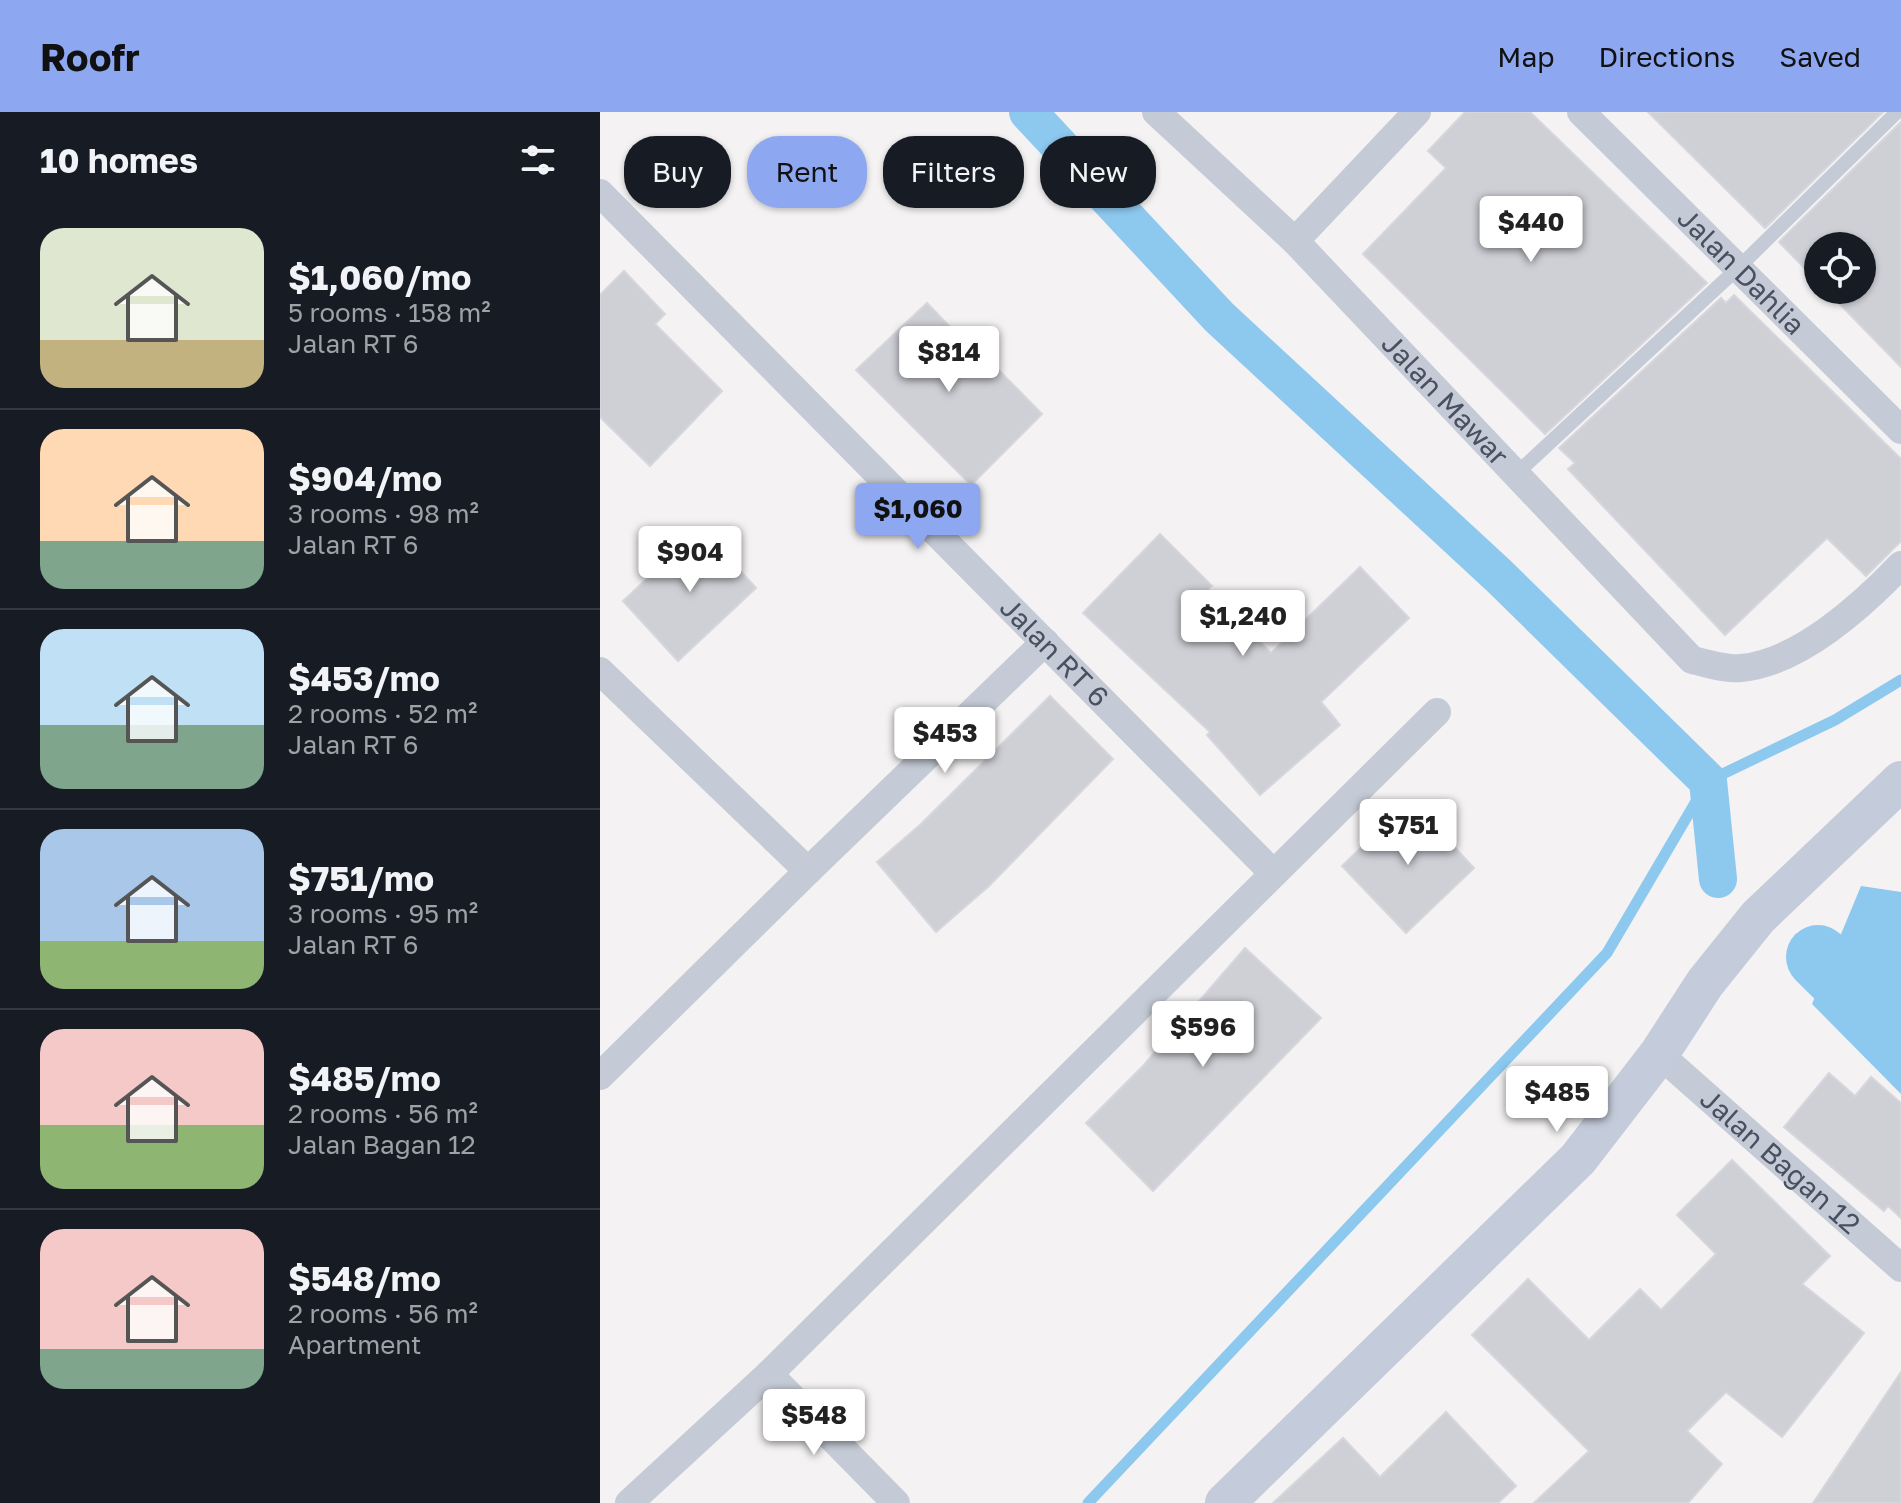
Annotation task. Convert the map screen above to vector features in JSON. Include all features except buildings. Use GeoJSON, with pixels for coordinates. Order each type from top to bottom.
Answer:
{"type":"FeatureCollection","features":[{"type":"Feature","properties":{"kind":"street"},"geometry":{"type":"LineString","coordinates":[[1295,241],[1417,112]]}},
{"type":"Feature","properties":{"kind":"street","name":"Jalan Dahlia"},"geometry":{"type":"LineString","coordinates":[[1581,112],[1901,430]]}},
{"type":"Feature","properties":{"kind":"street","name":"Jalan Mawar"},"geometry":{"type":"LineString","coordinates":[[1167,115],[1295,241],[1692,660],[1741,669],[1796,650],[1859,608],[1901,565]]}},
{"type":"Feature","properties":{"kind":"street","name":"Jalan RT 6"},"geometry":{"type":"LineString","coordinates":[[600,193],[1272,872]]}},
{"type":"Feature","properties":{"kind":"street"},"geometry":{"type":"LineString","coordinates":[[600,1076],[1045,642]]}},
{"type":"Feature","properties":{"kind":"street"},"geometry":{"type":"LineString","coordinates":[[600,671],[808,871]]}},
{"type":"Feature","properties":{"kind":"street"},"geometry":{"type":"LineString","coordinates":[[629,1503],[769,1374],[1272,872],[1437,712]]}},
{"type":"Feature","properties":{"kind":"street"},"geometry":{"type":"LineString","coordinates":[[1225,1503],[1578,1159],[1659,1054],[1705,983],[1758,917],[1901,781]]}},
{"type":"Feature","properties":{"kind":"street","name":"Jalan Bagan 12"},"geometry":{"type":"LineString","coordinates":[[1659,1054],[1901,1268]]}},
{"type":"Feature","properties":{"kind":"street"},"geometry":{"type":"LineString","coordinates":[[769,1374],[896,1503]]}},
{"type":"Feature","properties":{"kind":"lane"},"geometry":{"type":"LineString","coordinates":[[1516,474],[1738,268],[1897,112]]}},
{"type":"Feature","properties":{"kind":"water"},"geometry":{"type":"Polygon","coordinates":[[[1861,886],[1901,892],[1901,1094],[1812,1004],[1861,886]]]}},
{"type":"Feature","properties":{"kind":"waterway"},"geometry":{"type":"LineString","coordinates":[[1028,112],[1219,317],[1499,576],[1708,781],[1718,879]]}},
{"type":"Feature","properties":{"kind":"waterway"},"geometry":{"type":"LineString","coordinates":[[1088,1503],[1607,953],[1708,781],[1835,720],[1901,680]]}},
{"type":"Feature","properties":{"kind":"waterway"},"geometry":{"type":"LineString","coordinates":[[1818,957],[1901,1040]]}}]}
